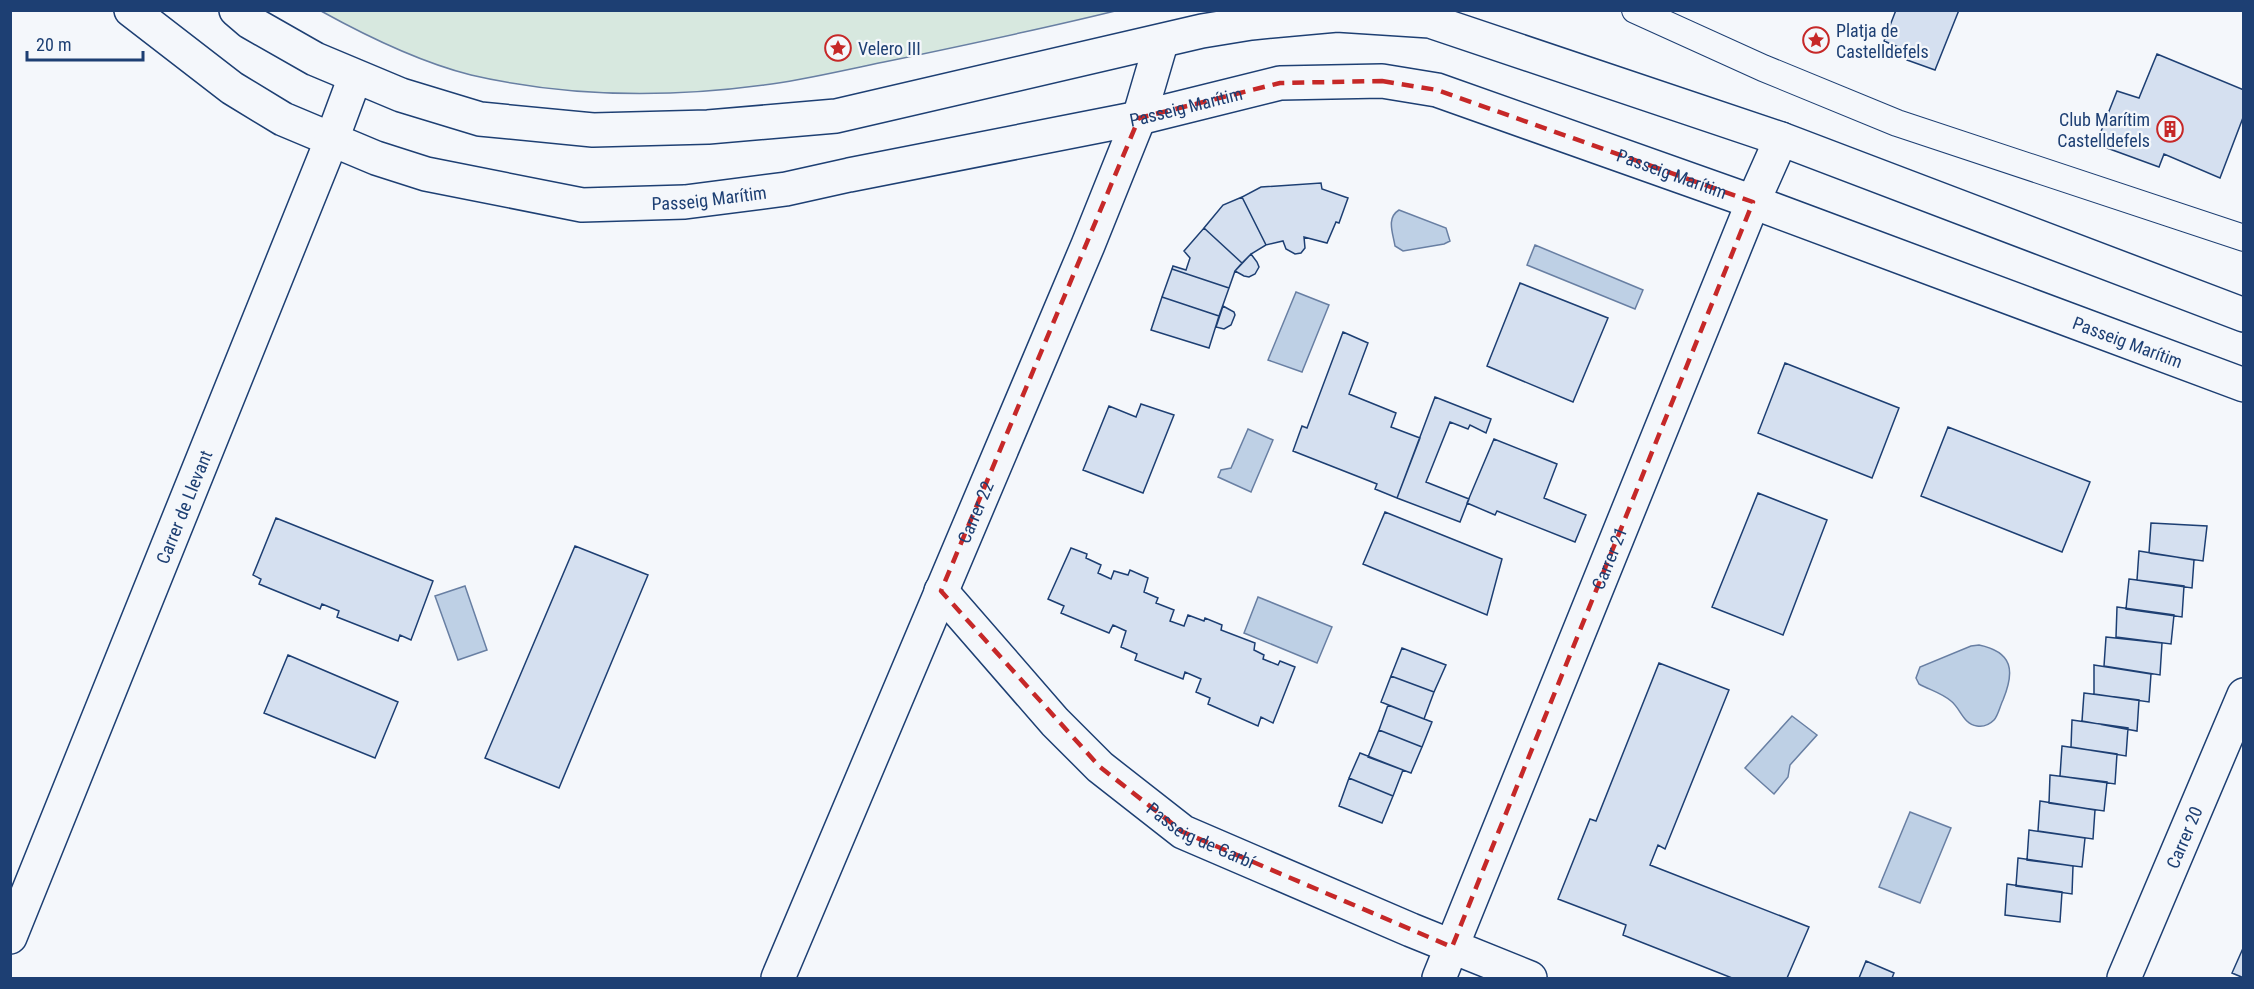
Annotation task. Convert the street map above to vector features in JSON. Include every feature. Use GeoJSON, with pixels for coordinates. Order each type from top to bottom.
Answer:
{"type":"FeatureCollection","features":[{"type":"Feature","properties":{"kind":"street","name":"Passeig Marítim"},"geometry":{"type":"LineString","coordinates":[[131,10],[232,88],[283,119],[376,158],[426,174],[582,205],[685,202],[786,189],[1138,118],[1280,83],[1382,81],[1437,90],[1753,202],[2244,386]]}},
{"type":"Feature","properties":{"kind":"street"},"geometry":{"type":"LineString","coordinates":[[236,10],[250,22],[315,58],[355,77],[401,94],[480,119],[593,130],[708,127],[836,116],[1251,22],[1336,15],[1430,21],[1781,140],[2244,315]]}},
{"type":"Feature","properties":{"kind":"street"},"geometry":{"type":"LineString","coordinates":[[1635,10],[1763,68],[1897,123],[2244,238]]}},
{"type":"Feature","properties":{"kind":"street","name":"Carrer 22"},"geometry":{"type":"LineString","coordinates":[[778,978],[1083,256],[1138,118],[1161,43]]}},
{"type":"Feature","properties":{"kind":"street","name":"Carrer de Llevant"},"geometry":{"type":"LineString","coordinates":[[10,937],[355,77]]}},
{"type":"Feature","properties":{"kind":"street","name":"Carrer 21"},"geometry":{"type":"LineString","coordinates":[[1439,978],[1753,202],[1781,140]]}},
{"type":"Feature","properties":{"kind":"street","name":"Passeig de Garbí"},"geometry":{"type":"LineString","coordinates":[[940,591],[1055,722],[1100,766],[1184,832],[1530,978]]}},
{"type":"Feature","properties":{"kind":"street","name":"Carrer 20"},"geometry":{"type":"LineString","coordinates":[[2124,978],[2244,696]]}},
{"type":"Feature","properties":{"kind":"highlighted area"},"geometry":{"type":"Polygon","coordinates":[[[1382,81],[1437,90],[1753,202],[1452,947],[1183,832],[1100,767],[941,591],[1139,118],[1280,83],[1382,81]]]}},
{"type":"Feature","properties":{"kind":"shaded area"},"geometry":{"type":"Polygon","coordinates":[[[321,11],[1115,11],[1000,38],[764,85],[691,92],[617,93],[543,88],[452,70],[394,48],[321,11]]]}},
{"type":"Feature","properties":{"kind":"water"},"geometry":{"type":"Polygon","coordinates":[[[1399,210],[1446,228],[1450,241],[1403,251],[1395,246],[1391,226],[1395,213],[1399,210]]]}},
{"type":"Feature","properties":{"kind":"water"},"geometry":{"type":"Polygon","coordinates":[[[1535,245],[1643,290],[1635,309],[1527,265],[1535,245]]]}},
{"type":"Feature","properties":{"kind":"water"},"geometry":{"type":"Polygon","coordinates":[[[1296,292],[1329,305],[1302,372],[1268,360],[1296,292]]]}},
{"type":"Feature","properties":{"kind":"water"},"geometry":{"type":"Polygon","coordinates":[[[1248,429],[1273,440],[1251,492],[1218,477],[1221,470],[1231,468],[1248,429]]]}},
{"type":"Feature","properties":{"kind":"water"},"geometry":{"type":"Polygon","coordinates":[[[465,586],[487,650],[458,660],[435,596],[465,586]]]}},
{"type":"Feature","properties":{"kind":"water"},"geometry":{"type":"Polygon","coordinates":[[[1258,597],[1332,627],[1317,663],[1244,633],[1258,597]]]}},
{"type":"Feature","properties":{"kind":"water"},"geometry":{"type":"Polygon","coordinates":[[[1979,645],[1999,652],[2005,658],[2010,672],[2007,690],[1997,716],[1990,723],[1979,726],[1968,722],[1951,701],[1919,684],[1916,678],[1920,667],[1971,646],[1979,645]]]}},
{"type":"Feature","properties":{"kind":"water"},"geometry":{"type":"Polygon","coordinates":[[[1792,716],[1817,735],[1790,765],[1788,777],[1774,794],[1745,768],[1792,716]]]}},
{"type":"Feature","properties":{"kind":"water"},"geometry":{"type":"Polygon","coordinates":[[[1910,812],[1951,828],[1920,903],[1879,887],[1910,812]]]}},
{"type":"Feature","properties":{"kind":"building"},"geometry":{"type":"Polygon","coordinates":[[[1896,10],[1959,10],[1935,70],[1907,60],[1910,52],[1884,41],[1896,10]]]}},
{"type":"Feature","properties":{"kind":"building","name":"Club Marítim Castelldefels"},"geometry":{"type":"Polygon","coordinates":[[[2157,54],[2244,90],[2244,115],[2220,178],[2164,154],[2159,167],[2096,144],[2117,91],[2139,98],[2157,54]]]}},
{"type":"Feature","properties":{"kind":"building"},"geometry":{"type":"Polygon","coordinates":[[[1321,183],[1322,189],[1348,198],[1339,223],[1336,222],[1327,243],[1304,237],[1305,248],[1301,253],[1295,254],[1286,249],[1283,241],[1266,245],[1242,197],[1261,187],[1321,183]]]}},
{"type":"Feature","properties":{"kind":"building"},"geometry":{"type":"Polygon","coordinates":[[[1242,197],[1266,245],[1242,263],[1204,228],[1223,205],[1242,197]]]}},
{"type":"Feature","properties":{"kind":"building"},"geometry":{"type":"Polygon","coordinates":[[[1204,228],[1242,263],[1235,271],[1229,288],[1172,269],[1173,266],[1186,270],[1190,258],[1184,251],[1204,228]]]}},
{"type":"Feature","properties":{"kind":"building"},"geometry":{"type":"Polygon","coordinates":[[[1251,254],[1259,267],[1255,274],[1249,277],[1235,271],[1251,254]]]}},
{"type":"Feature","properties":{"kind":"building"},"geometry":{"type":"Polygon","coordinates":[[[1172,269],[1229,288],[1219,316],[1162,297],[1172,269]]]}},
{"type":"Feature","properties":{"kind":"building"},"geometry":{"type":"Polygon","coordinates":[[[1520,283],[1608,318],[1573,402],[1487,366],[1520,283]]]}},
{"type":"Feature","properties":{"kind":"building"},"geometry":{"type":"Polygon","coordinates":[[[1162,297],[1219,316],[1209,348],[1151,330],[1162,297]]]}},
{"type":"Feature","properties":{"kind":"building"},"geometry":{"type":"Polygon","coordinates":[[[1223,306],[1235,315],[1231,325],[1224,329],[1216,327],[1223,306]]]}},
{"type":"Feature","properties":{"kind":"building"},"geometry":{"type":"Polygon","coordinates":[[[1343,332],[1368,343],[1349,394],[1396,413],[1391,427],[1420,438],[1397,498],[1375,489],[1377,484],[1293,451],[1302,426],[1307,428],[1343,332]]]}},
{"type":"Feature","properties":{"kind":"building"},"geometry":{"type":"Polygon","coordinates":[[[1785,363],[1899,408],[1872,478],[1758,433],[1785,363]]]}},
{"type":"Feature","properties":{"kind":"building"},"geometry":{"type":"Polygon","coordinates":[[[1435,397],[1491,419],[1486,433],[1470,425],[1468,429],[1450,422],[1426,482],[1469,499],[1460,522],[1397,498],[1435,397]]]}},
{"type":"Feature","properties":{"kind":"building"},"geometry":{"type":"Polygon","coordinates":[[[1141,404],[1174,415],[1143,493],[1083,470],[1109,406],[1136,417],[1141,404]]]}},
{"type":"Feature","properties":{"kind":"building"},"geometry":{"type":"Polygon","coordinates":[[[1948,427],[2090,482],[2062,552],[1921,496],[1948,427]]]}},
{"type":"Feature","properties":{"kind":"building"},"geometry":{"type":"Polygon","coordinates":[[[1494,439],[1557,464],[1544,498],[1586,515],[1575,542],[1497,511],[1495,515],[1467,503],[1494,439]]]}},
{"type":"Feature","properties":{"kind":"building"},"geometry":{"type":"Polygon","coordinates":[[[1758,493],[1827,520],[1783,635],[1712,607],[1758,493]]]}},
{"type":"Feature","properties":{"kind":"building"},"geometry":{"type":"Polygon","coordinates":[[[1385,512],[1502,559],[1487,615],[1363,564],[1385,512]]]}},
{"type":"Feature","properties":{"kind":"building"},"geometry":{"type":"Polygon","coordinates":[[[276,518],[433,581],[411,640],[400,635],[398,641],[337,617],[339,611],[322,604],[320,609],[259,584],[261,579],[253,575],[276,518]]]}},
{"type":"Feature","properties":{"kind":"building"},"geometry":{"type":"Polygon","coordinates":[[[2151,523],[2207,526],[2203,561],[2149,553],[2151,523]]]}},
{"type":"Feature","properties":{"kind":"building"},"geometry":{"type":"Polygon","coordinates":[[[575,546],[648,575],[559,788],[485,758],[575,546]]]}},
{"type":"Feature","properties":{"kind":"building"},"geometry":{"type":"Polygon","coordinates":[[[1071,548],[1087,554],[1086,558],[1101,565],[1098,573],[1111,579],[1114,571],[1128,575],[1130,570],[1148,578],[1144,592],[1158,598],[1156,603],[1174,610],[1170,621],[1184,626],[1188,615],[1204,621],[1205,618],[1222,625],[1221,630],[1255,643],[1254,650],[1264,655],[1263,659],[1278,665],[1280,661],[1295,667],[1273,723],[1261,717],[1258,726],[1208,704],[1210,698],[1196,692],[1201,679],[1185,672],[1183,679],[1135,660],[1137,654],[1121,647],[1126,631],[1113,625],[1109,633],[1061,613],[1064,606],[1048,599],[1071,548]]]}},
{"type":"Feature","properties":{"kind":"building"},"geometry":{"type":"Polygon","coordinates":[[[2139,551],[2194,560],[2192,588],[2137,580],[2139,551]]]}},
{"type":"Feature","properties":{"kind":"building"},"geometry":{"type":"Polygon","coordinates":[[[2129,579],[2184,586],[2182,617],[2126,609],[2129,579]]]}},
{"type":"Feature","properties":{"kind":"building"},"geometry":{"type":"Polygon","coordinates":[[[2117,607],[2174,615],[2171,644],[2116,637],[2117,607]]]}},
{"type":"Feature","properties":{"kind":"building"},"geometry":{"type":"Polygon","coordinates":[[[2106,637],[2162,643],[2160,675],[2104,666],[2106,637]]]}},
{"type":"Feature","properties":{"kind":"building"},"geometry":{"type":"Polygon","coordinates":[[[1402,648],[1446,665],[1434,692],[1391,676],[1402,648]]]}},
{"type":"Feature","properties":{"kind":"building"},"geometry":{"type":"Polygon","coordinates":[[[288,655],[398,702],[375,758],[264,713],[288,655]]]}},
{"type":"Feature","properties":{"kind":"building"},"geometry":{"type":"Polygon","coordinates":[[[1659,663],[1729,690],[1665,849],[1658,845],[1650,865],[1809,927],[1787,978],[1732,978],[1623,935],[1626,925],[1558,899],[1590,819],[1596,821],[1659,663]]]}},
{"type":"Feature","properties":{"kind":"building"},"geometry":{"type":"Polygon","coordinates":[[[2094,665],[2151,674],[2149,702],[2094,694],[2094,665]]]}},
{"type":"Feature","properties":{"kind":"building"},"geometry":{"type":"Polygon","coordinates":[[[1391,676],[1434,692],[1424,719],[1381,702],[1391,676]]]}},
{"type":"Feature","properties":{"kind":"building"},"geometry":{"type":"Polygon","coordinates":[[[2084,693],[2139,700],[2137,731],[2082,721],[2084,693]]]}},
{"type":"Feature","properties":{"kind":"building"},"geometry":{"type":"Polygon","coordinates":[[[1388,705],[1432,722],[1422,747],[1379,730],[1388,705]]]}},
{"type":"Feature","properties":{"kind":"building"},"geometry":{"type":"Polygon","coordinates":[[[2072,720],[2128,728],[2126,756],[2071,747],[2072,720]]]}},
{"type":"Feature","properties":{"kind":"building"},"geometry":{"type":"Polygon","coordinates":[[[1379,730],[1422,747],[1411,773],[1368,757],[1379,730]]]}},
{"type":"Feature","properties":{"kind":"building"},"geometry":{"type":"Polygon","coordinates":[[[2062,746],[2117,754],[2115,784],[2060,776],[2062,746]]]}},
{"type":"Feature","properties":{"kind":"building"},"geometry":{"type":"Polygon","coordinates":[[[1360,753],[1403,770],[1393,796],[1349,778],[1360,753]]]}},
{"type":"Feature","properties":{"kind":"building"},"geometry":{"type":"Polygon","coordinates":[[[2050,775],[2107,782],[2104,811],[2049,803],[2050,775]]]}},
{"type":"Feature","properties":{"kind":"building"},"geometry":{"type":"Polygon","coordinates":[[[1349,778],[1393,796],[1382,823],[1339,806],[1349,778]]]}},
{"type":"Feature","properties":{"kind":"building"},"geometry":{"type":"Polygon","coordinates":[[[2040,801],[2095,810],[2093,839],[2038,831],[2040,801]]]}},
{"type":"Feature","properties":{"kind":"building"},"geometry":{"type":"Polygon","coordinates":[[[2029,830],[2085,838],[2082,867],[2027,860],[2029,830]]]}},
{"type":"Feature","properties":{"kind":"building"},"geometry":{"type":"Polygon","coordinates":[[[2018,858],[2073,866],[2072,894],[2016,886],[2018,858]]]}},
{"type":"Feature","properties":{"kind":"building"},"geometry":{"type":"Polygon","coordinates":[[[2007,884],[2062,892],[2060,922],[2005,915],[2007,884]]]}},
{"type":"Feature","properties":{"kind":"building"},"geometry":{"type":"Polygon","coordinates":[[[2244,946],[2244,978],[2232,973],[2244,946]]]}},
{"type":"Feature","properties":{"kind":"building"},"geometry":{"type":"Polygon","coordinates":[[[1866,961],[1894,973],[1892,978],[1859,978],[1866,961]]]}},
{"type":"Feature","properties":{"kind":"place","name":"Platja de Castelldefels"},"geometry":{"type":"Point","coordinates":[1816,40]}},
{"type":"Feature","properties":{"kind":"place","name":"Velero III"},"geometry":{"type":"Point","coordinates":[838,48]}},
{"type":"Feature","properties":{"kind":"place","name":"Club Marítim Castelldefels"},"geometry":{"type":"Point","coordinates":[2170,129]}}]}
